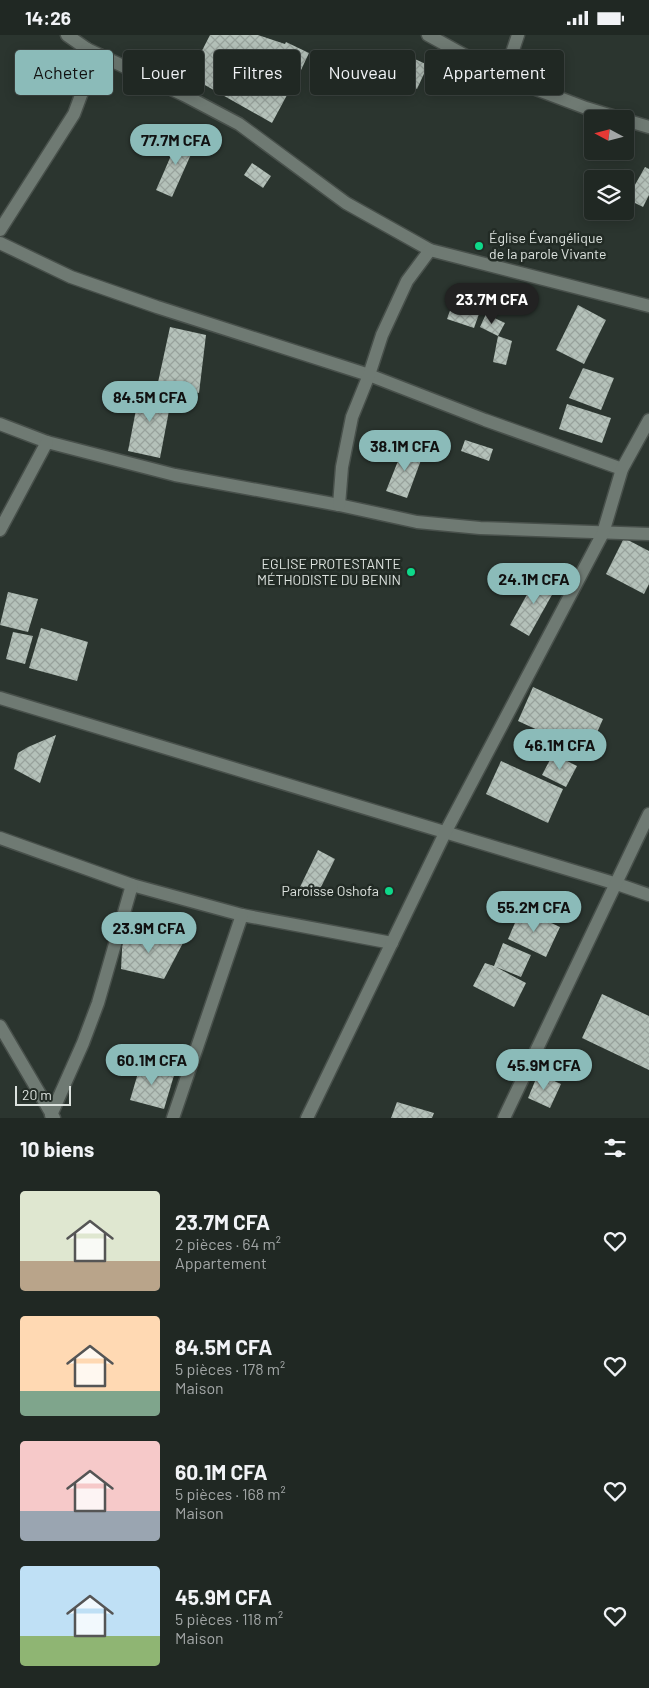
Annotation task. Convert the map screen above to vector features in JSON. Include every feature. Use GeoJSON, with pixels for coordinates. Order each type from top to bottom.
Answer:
{"type":"FeatureCollection","features":[{"type":"Feature","properties":{"kind":"street"},"geometry":{"type":"LineString","coordinates":[[428,35],[455,50]]}},
{"type":"Feature","properties":{"kind":"street"},"geometry":{"type":"LineString","coordinates":[[513,50],[518,35]]}},
{"type":"Feature","properties":{"kind":"street"},"geometry":{"type":"LineString","coordinates":[[71,36],[86,49],[184,95],[239,124],[346,203],[430,250],[649,306]]}},
{"type":"Feature","properties":{"kind":"street"},"geometry":{"type":"LineString","coordinates":[[0,230],[74,114],[84,87],[86,49]]}},
{"type":"Feature","properties":{"kind":"street"},"geometry":{"type":"LineString","coordinates":[[552,95],[593,110]]}},
{"type":"Feature","properties":{"kind":"street"},"geometry":{"type":"LineString","coordinates":[[634,122],[649,127]]}},
{"type":"Feature","properties":{"kind":"street"},"geometry":{"type":"LineString","coordinates":[[0,243],[71,277],[157,307],[369,375],[485,420],[622,469]]}},
{"type":"Feature","properties":{"kind":"street"},"geometry":{"type":"LineString","coordinates":[[339,505],[342,467],[352,417],[369,375],[382,335],[407,281],[430,250]]}},
{"type":"Feature","properties":{"kind":"street"},"geometry":{"type":"LineString","coordinates":[[308,1118],[445,833],[603,533],[622,469],[649,420]]}},
{"type":"Feature","properties":{"kind":"street"},"geometry":{"type":"LineString","coordinates":[[0,424],[47,442],[175,475],[339,505],[417,522],[480,528],[649,534]]}},
{"type":"Feature","properties":{"kind":"street"},"geometry":{"type":"LineString","coordinates":[[0,531],[47,442]]}},
{"type":"Feature","properties":{"kind":"street"},"geometry":{"type":"LineString","coordinates":[[0,698],[649,895]]}},
{"type":"Feature","properties":{"kind":"street"},"geometry":{"type":"LineString","coordinates":[[504,1118],[649,815]]}},
{"type":"Feature","properties":{"kind":"street"},"geometry":{"type":"LineString","coordinates":[[0,838],[132,885],[242,915],[392,943]]}},
{"type":"Feature","properties":{"kind":"street"},"geometry":{"type":"LineString","coordinates":[[52,1117],[98,1003],[132,885]]}},
{"type":"Feature","properties":{"kind":"street"},"geometry":{"type":"LineString","coordinates":[[173,1118],[242,915]]}},
{"type":"Feature","properties":{"kind":"street"},"geometry":{"type":"LineString","coordinates":[[0,1026],[52,1117]]}},
{"type":"Feature","properties":{"kind":"building"},"geometry":{"type":"Polygon","coordinates":[[[210,35],[258,35],[285,44],[286,42],[309,53],[300,72],[300,50],[214,50],[214,90],[204,84],[204,50],[202,50],[210,35]]]}},
{"type":"Feature","properties":{"kind":"building"},"geometry":{"type":"Polygon","coordinates":[[[415,59],[425,64],[425,72],[417,89],[415,88],[415,59]]]}},
{"type":"Feature","properties":{"kind":"building"},"geometry":{"type":"Polygon","coordinates":[[[223,95],[287,95],[272,123],[223,95]]]}},
{"type":"Feature","properties":{"kind":"building"},"geometry":{"type":"Polygon","coordinates":[[[180,135],[196,143],[172,197],[156,190],[180,135]]]}},
{"type":"Feature","properties":{"kind":"building"},"geometry":{"type":"Polygon","coordinates":[[[252,163],[271,176],[263,188],[244,175],[252,163]]]}},
{"type":"Feature","properties":{"kind":"building"},"geometry":{"type":"Polygon","coordinates":[[[645,167],[649,169],[649,195],[643,207],[634,202],[634,187],[645,167]]]}},
{"type":"Feature","properties":{"kind":"building"},"geometry":{"type":"Polygon","coordinates":[[[458,288],[485,297],[474,328],[447,319],[458,288]]]}},
{"type":"Feature","properties":{"kind":"building"},"geometry":{"type":"Polygon","coordinates":[[[578,305],[606,320],[584,364],[556,350],[578,305]]]}},
{"type":"Feature","properties":{"kind":"building"},"geometry":{"type":"Polygon","coordinates":[[[486,314],[505,323],[498,336],[480,327],[486,314]]]}},
{"type":"Feature","properties":{"kind":"building"},"geometry":{"type":"Polygon","coordinates":[[[170,327],[206,335],[199,393],[157,387],[170,327]]]}},
{"type":"Feature","properties":{"kind":"building"},"geometry":{"type":"Polygon","coordinates":[[[498,336],[512,341],[506,365],[493,362],[498,336]]]}},
{"type":"Feature","properties":{"kind":"building"},"geometry":{"type":"Polygon","coordinates":[[[583,368],[614,378],[601,410],[569,398],[583,368]]]}},
{"type":"Feature","properties":{"kind":"building"},"geometry":{"type":"Polygon","coordinates":[[[140,389],[172,395],[160,458],[128,451],[140,389]]]}},
{"type":"Feature","properties":{"kind":"building"},"geometry":{"type":"Polygon","coordinates":[[[567,404],[611,418],[602,443],[559,429],[567,404]]]}},
{"type":"Feature","properties":{"kind":"building"},"geometry":{"type":"Polygon","coordinates":[[[465,440],[493,449],[489,461],[461,451],[465,440]]]}},
{"type":"Feature","properties":{"kind":"building"},"geometry":{"type":"Polygon","coordinates":[[[404,446],[424,452],[407,498],[386,491],[404,446]]]}},
{"type":"Feature","properties":{"kind":"building"},"geometry":{"type":"Polygon","coordinates":[[[624,538],[649,551],[649,584],[644,594],[606,574],[624,538]]]}},
{"type":"Feature","properties":{"kind":"building"},"geometry":{"type":"Polygon","coordinates":[[[539,573],[558,584],[529,636],[510,625],[539,573]]]}},
{"type":"Feature","properties":{"kind":"building"},"geometry":{"type":"Polygon","coordinates":[[[8,592],[38,599],[28,632],[0,625],[8,592]]]}},
{"type":"Feature","properties":{"kind":"building"},"geometry":{"type":"Polygon","coordinates":[[[41,628],[88,642],[77,681],[29,668],[41,628]]]}},
{"type":"Feature","properties":{"kind":"building"},"geometry":{"type":"Polygon","coordinates":[[[13,632],[33,636],[25,664],[6,659],[13,632]]]}},
{"type":"Feature","properties":{"kind":"building"},"geometry":{"type":"Polygon","coordinates":[[[533,687],[603,719],[588,753],[518,721],[533,687]]]}},
{"type":"Feature","properties":{"kind":"building"},"geometry":{"type":"Polygon","coordinates":[[[56,735],[40,783],[14,769],[18,753],[56,735]]]}},
{"type":"Feature","properties":{"kind":"building"},"geometry":{"type":"Polygon","coordinates":[[[553,754],[577,766],[566,787],[542,775],[553,754]]]}},
{"type":"Feature","properties":{"kind":"building"},"geometry":{"type":"Polygon","coordinates":[[[501,761],[563,789],[548,823],[486,794],[501,761]]]}},
{"type":"Feature","properties":{"kind":"building"},"geometry":{"type":"Polygon","coordinates":[[[318,850],[335,859],[317,895],[300,887],[318,850]]]}},
{"type":"Feature","properties":{"kind":"building"},"geometry":{"type":"Polygon","coordinates":[[[521,909],[560,927],[546,957],[508,939],[521,909]]]}},
{"type":"Feature","properties":{"kind":"building"},"geometry":{"type":"Polygon","coordinates":[[[123,931],[184,941],[164,979],[121,969],[123,931]]]}},
{"type":"Feature","properties":{"kind":"building"},"geometry":{"type":"Polygon","coordinates":[[[503,943],[531,955],[521,977],[496,967],[526,983],[514,1007],[473,986],[485,963],[494,966],[503,943]]]}},
{"type":"Feature","properties":{"kind":"building"},"geometry":{"type":"Polygon","coordinates":[[[602,994],[649,1016],[649,1070],[582,1038],[602,994]]]}},
{"type":"Feature","properties":{"kind":"building"},"geometry":{"type":"Polygon","coordinates":[[[141,1063],[175,1072],[164,1109],[130,1100],[141,1063]]]}},
{"type":"Feature","properties":{"kind":"building"},"geometry":{"type":"Polygon","coordinates":[[[538,1074],[561,1084],[550,1108],[528,1098],[538,1074]]]}},
{"type":"Feature","properties":{"kind":"building"},"geometry":{"type":"Polygon","coordinates":[[[397,1102],[434,1113],[432,1118],[391,1118],[397,1102]]]}},
{"type":"Feature","properties":{"kind":"place","name":"Église Évangélique de la parole Vivante"},"geometry":{"type":"Point","coordinates":[479,246]}},
{"type":"Feature","properties":{"kind":"place","name":"EGLISE PROTESTANTE MÉTHODISTE DU BENIN"},"geometry":{"type":"Point","coordinates":[411,572]}},
{"type":"Feature","properties":{"kind":"place","name":"Paroisse Oshofa"},"geometry":{"type":"Point","coordinates":[389,891]}}]}
